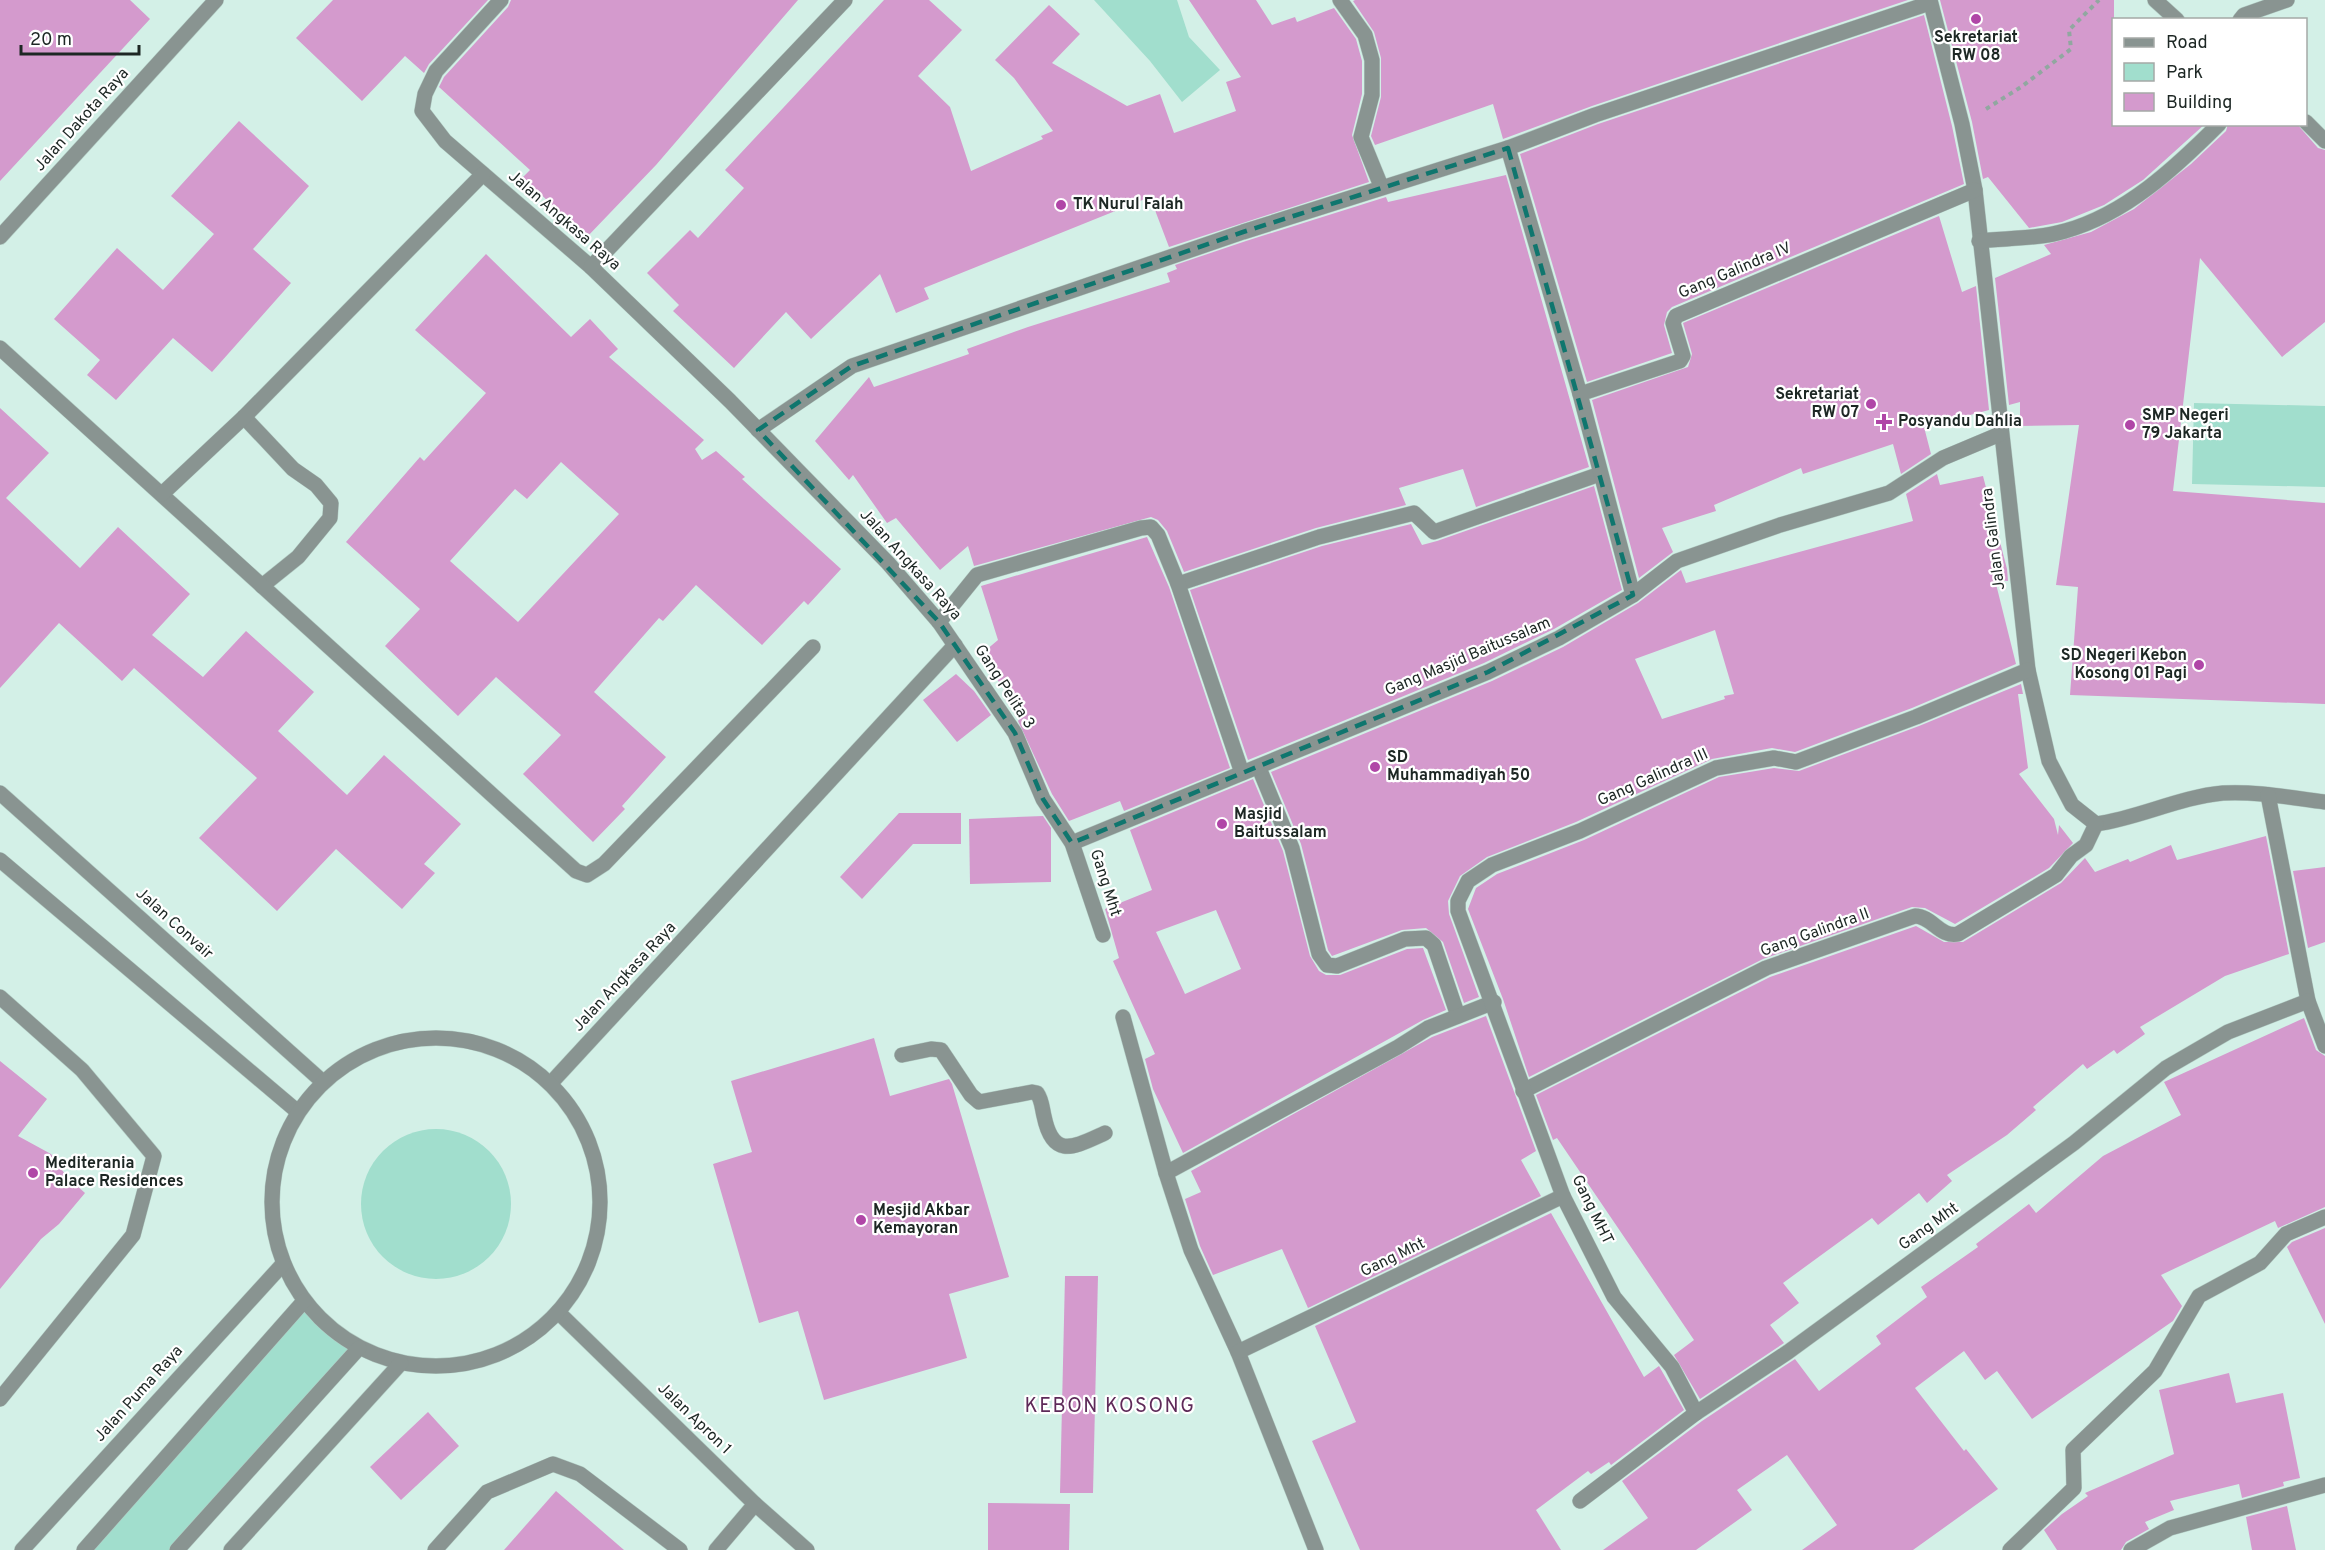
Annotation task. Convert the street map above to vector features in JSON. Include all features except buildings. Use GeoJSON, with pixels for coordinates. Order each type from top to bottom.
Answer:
{"type":"FeatureCollection","features":[{"type":"Feature","properties":{"kind":"street","name":"Jalan Dakota Raya"},"geometry":{"type":"LineString","coordinates":[[0,237],[216,0]]}},
{"type":"Feature","properties":{"kind":"street","name":"Jalan Angkasa Raya"},"geometry":{"type":"LineString","coordinates":[[501,0],[436,71],[425,94],[422,111],[445,141],[591,267],[758,430],[888,563],[956,645],[551,1083]]}},
{"type":"Feature","properties":{"kind":"street"},"geometry":{"type":"LineString","coordinates":[[591,267],[845,0]]}},
{"type":"Feature","properties":{"kind":"street"},"geometry":{"type":"LineString","coordinates":[[1340,0],[1365,35],[1372,60],[1372,95],[1361,137],[1381,186]]}},
{"type":"Feature","properties":{"kind":"street"},"geometry":{"type":"LineString","coordinates":[[2155,0],[2175,18]]}},
{"type":"Feature","properties":{"kind":"street"},"geometry":{"type":"LineString","coordinates":[[2242,18],[2244,15],[2287,0]]}},
{"type":"Feature","properties":{"kind":"street"},"geometry":{"type":"LineString","coordinates":[[758,430],[852,366],[1381,186],[1508,148],[1595,115],[1930,1]]}},
{"type":"Feature","properties":{"kind":"street","name":"Jalan Galindra"},"geometry":{"type":"LineString","coordinates":[[1930,1],[1962,124],[1975,190],[1978,241],[2028,670],[2049,761],[2072,805],[2096,824]]}},
{"type":"Feature","properties":{"kind":"street"},"geometry":{"type":"LineString","coordinates":[[2307,123],[2325,141]]}},
{"type":"Feature","properties":{"kind":"street"},"geometry":{"type":"LineString","coordinates":[[1978,241],[2065,231],[2112,211],[2172,171],[2217,126]]}},
{"type":"Feature","properties":{"kind":"street"},"geometry":{"type":"LineString","coordinates":[[1508,148],[1580,394],[1633,596]]}},
{"type":"Feature","properties":{"kind":"street"},"geometry":{"type":"LineString","coordinates":[[162,494],[244,417],[483,174]]}},
{"type":"Feature","properties":{"kind":"street","name":"Gang Galindra IV"},"geometry":{"type":"LineString","coordinates":[[1580,394],[1680,361],[1683,356],[1673,323],[1676,316],[1975,190]]}},
{"type":"Feature","properties":{"kind":"street"},"geometry":{"type":"LineString","coordinates":[[0,348],[576,872],[586,875],[604,864],[813,647]]}},
{"type":"Feature","properties":{"kind":"street"},"geometry":{"type":"LineString","coordinates":[[244,417],[293,469],[316,485],[331,503],[330,518],[298,556],[262,586]]}},
{"type":"Feature","properties":{"kind":"street","name":"Gang Masjid Baitussalam"},"geometry":{"type":"LineString","coordinates":[[1072,843],[1259,768],[1419,698],[1488,672],[1558,638],[1633,596],[1677,561],[1780,525],[1889,493],[1943,458],[2000,434]]}},
{"type":"Feature","properties":{"kind":"street"},"geometry":{"type":"LineString","coordinates":[[1178,584],[1319,537],[1414,513],[1434,532],[1600,474]]}},
{"type":"Feature","properties":{"kind":"street"},"geometry":{"type":"LineString","coordinates":[[939,622],[977,575],[1151,527],[1158,535],[1178,584],[1242,773]]}},
{"type":"Feature","properties":{"kind":"street","name":"Gang Pelita 3"},"geometry":{"type":"LineString","coordinates":[[956,645],[1015,733],[1043,799],[1072,843]]}},
{"type":"Feature","properties":{"kind":"street","name":"Gang Galindra III"},"geometry":{"type":"LineString","coordinates":[[1468,880],[1492,865],[1580,831],[1716,768],[1774,758],[1796,762],[1916,717],[2028,670]]}},
{"type":"Feature","properties":{"kind":"street"},"geometry":{"type":"LineString","coordinates":[[1259,768],[1292,848],[1319,954],[1327,965],[1337,966],[1405,939],[1426,938],[1434,945],[1458,1016]]}},
{"type":"Feature","properties":{"kind":"street","name":"Jalan Convair"},"geometry":{"type":"LineString","coordinates":[[0,793],[323,1082]]}},
{"type":"Feature","properties":{"kind":"street"},"geometry":{"type":"LineString","coordinates":[[2096,824],[2126,820],[2173,803],[2222,794],[2268,795],[2325,801]]}},
{"type":"Feature","properties":{"kind":"street"},"geometry":{"type":"LineString","coordinates":[[2268,795],[2308,1001],[2325,1046]]}},
{"type":"Feature","properties":{"kind":"street","name":"Gang Galindra II"},"geometry":{"type":"LineString","coordinates":[[1523,1091],[1766,968],[1915,916],[1923,916],[1946,934],[1958,934],[2056,875],[2070,856],[2086,845],[2096,824]]}},
{"type":"Feature","properties":{"kind":"street","name":"Gang Mht"},"geometry":{"type":"LineString","coordinates":[[1072,843],[1103,936]]}},
{"type":"Feature","properties":{"kind":"street"},"geometry":{"type":"LineString","coordinates":[[0,860],[297,1112]]}},
{"type":"Feature","properties":{"kind":"street","name":"Gang MHT"},"geometry":{"type":"LineString","coordinates":[[1468,880],[1458,901],[1458,911],[1494,1002],[1523,1091],[1563,1196],[1614,1297],[1672,1367],[1696,1413]]}},
{"type":"Feature","properties":{"kind":"street"},"geometry":{"type":"LineString","coordinates":[[0,997],[82,1070],[154,1156],[133,1235],[0,1399]]}},
{"type":"Feature","properties":{"kind":"street","name":"Gang Mht"},"geometry":{"type":"LineString","coordinates":[[1581,1501],[1696,1413],[1788,1352],[2074,1143],[2166,1068],[2228,1032],[2308,1001]]}},
{"type":"Feature","properties":{"kind":"street"},"geometry":{"type":"LineString","coordinates":[[1166,1173],[1398,1047],[1428,1028],[1494,1002]]}},
{"type":"Feature","properties":{"kind":"street"},"geometry":{"type":"LineString","coordinates":[[1123,1017],[1144,1115],[1191,1250],[1238,1352],[1316,1550]]}},
{"type":"Feature","properties":{"kind":"street"},"geometry":{"type":"LineString","coordinates":[[438,1037],[469,1040],[499,1049],[527,1064],[551,1083],[574,1111],[590,1143],[600,1177],[601,1214],[594,1250],[580,1282],[558,1312],[526,1339],[486,1359],[444,1366],[401,1363],[359,1348],[320,1320],[304,1301],[283,1264],[273,1229],[271,1192],[277,1157],[297,1112],[323,1082],[348,1063],[376,1048],[406,1040],[438,1037]]}},
{"type":"Feature","properties":{"kind":"street"},"geometry":{"type":"LineString","coordinates":[[902,1055],[931,1049],[941,1050],[978,1102],[1037,1093],[1048,1136],[1058,1144],[1079,1145],[1105,1133]]}},
{"type":"Feature","properties":{"kind":"street","name":"Gang Mht"},"geometry":{"type":"LineString","coordinates":[[1238,1352],[1563,1196]]}},
{"type":"Feature","properties":{"kind":"street"},"geometry":{"type":"LineString","coordinates":[[2010,1550],[2074,1488],[2073,1450],[2155,1371],[2199,1296],[2260,1263],[2286,1234],[2325,1217]]}},
{"type":"Feature","properties":{"kind":"street","name":"Jalan Puma Raya"},"geometry":{"type":"LineString","coordinates":[[22,1550],[283,1264]]}},
{"type":"Feature","properties":{"kind":"street"},"geometry":{"type":"LineString","coordinates":[[84,1550],[304,1301]]}},
{"type":"Feature","properties":{"kind":"street","name":"Jalan Apron 1"},"geometry":{"type":"LineString","coordinates":[[558,1312],[755,1504],[807,1550]]}},
{"type":"Feature","properties":{"kind":"street"},"geometry":{"type":"LineString","coordinates":[[177,1550],[359,1348]]}},
{"type":"Feature","properties":{"kind":"street"},"geometry":{"type":"LineString","coordinates":[[231,1550],[401,1363]]}},
{"type":"Feature","properties":{"kind":"street"},"geometry":{"type":"LineString","coordinates":[[435,1550],[487,1492],[553,1464],[580,1474],[680,1550]]}},
{"type":"Feature","properties":{"kind":"street"},"geometry":{"type":"LineString","coordinates":[[2132,1550],[2170,1528],[2325,1485]]}},
{"type":"Feature","properties":{"kind":"street"},"geometry":{"type":"LineString","coordinates":[[716,1550],[755,1504]]}},
{"type":"Feature","properties":{"kind":"path"},"geometry":{"type":"LineString","coordinates":[[1962,124],[2021,87],[2071,49],[2069,30],[2099,0]]}},
{"type":"Feature","properties":{"kind":"highlighted area"},"geometry":{"type":"Polygon","coordinates":[[[1508,148],[1633,595],[1488,672],[1072,843],[1043,799],[1015,733],[939,622],[758,430],[852,366],[1243,232],[1508,148]]]}},
{"type":"Feature","properties":{"kind":"green space"},"geometry":{"type":"Polygon","coordinates":[[[1094,0],[1177,0],[1189,37],[1220,70],[1182,102],[1150,61],[1094,0]]]}},
{"type":"Feature","properties":{"kind":"green space"},"geometry":{"type":"Polygon","coordinates":[[[2194,403],[2325,406],[2325,487],[2192,484],[2194,403]]]}},
{"type":"Feature","properties":{"kind":"green space"},"geometry":{"type":"Polygon","coordinates":[[[436,1129],[465,1135],[489,1151],[505,1175],[511,1204],[505,1233],[489,1257],[465,1273],[436,1279],[407,1273],[383,1257],[367,1233],[361,1204],[367,1175],[383,1151],[407,1135],[436,1129]]]}},
{"type":"Feature","properties":{"kind":"green space"},"geometry":{"type":"Polygon","coordinates":[[[304,1301],[339,1336],[359,1348],[176,1550],[79,1550],[304,1301]]]}},
{"type":"Feature","properties":{"kind":"place","name":"Sekretariat RW 08"},"geometry":{"type":"Point","coordinates":[1976,19]}},
{"type":"Feature","properties":{"kind":"place","name":"TK Nurul Falah"},"geometry":{"type":"Point","coordinates":[1061,205]}},
{"type":"Feature","properties":{"kind":"place","name":"Sekretariat RW 07"},"geometry":{"type":"Point","coordinates":[1871,404]}},
{"type":"Feature","properties":{"kind":"place","name":"Posyandu Dahlia"},"geometry":{"type":"Point","coordinates":[1884,422]}},
{"type":"Feature","properties":{"kind":"place","name":"SMP Negeri 79 Jakarta"},"geometry":{"type":"Point","coordinates":[2130,425]}},
{"type":"Feature","properties":{"kind":"place","name":"SD Negeri Kebon Kosong 01 Pagi"},"geometry":{"type":"Point","coordinates":[2199,665]}},
{"type":"Feature","properties":{"kind":"place","name":"SD Muhammadiyah 50"},"geometry":{"type":"Point","coordinates":[1375,767]}},
{"type":"Feature","properties":{"kind":"place","name":"Masjid Baitussalam"},"geometry":{"type":"Point","coordinates":[1222,824]}},
{"type":"Feature","properties":{"kind":"place","name":"Mediterania Palace Residences"},"geometry":{"type":"Point","coordinates":[33,1173]}},
{"type":"Feature","properties":{"kind":"place","name":"Mesjid Akbar Kemayoran"},"geometry":{"type":"Point","coordinates":[861,1220]}},
{"type":"Feature","properties":{"kind":"district","name":"KEBON KOSONG"},"geometry":{"type":"Point","coordinates":[1110,1407]}}]}
